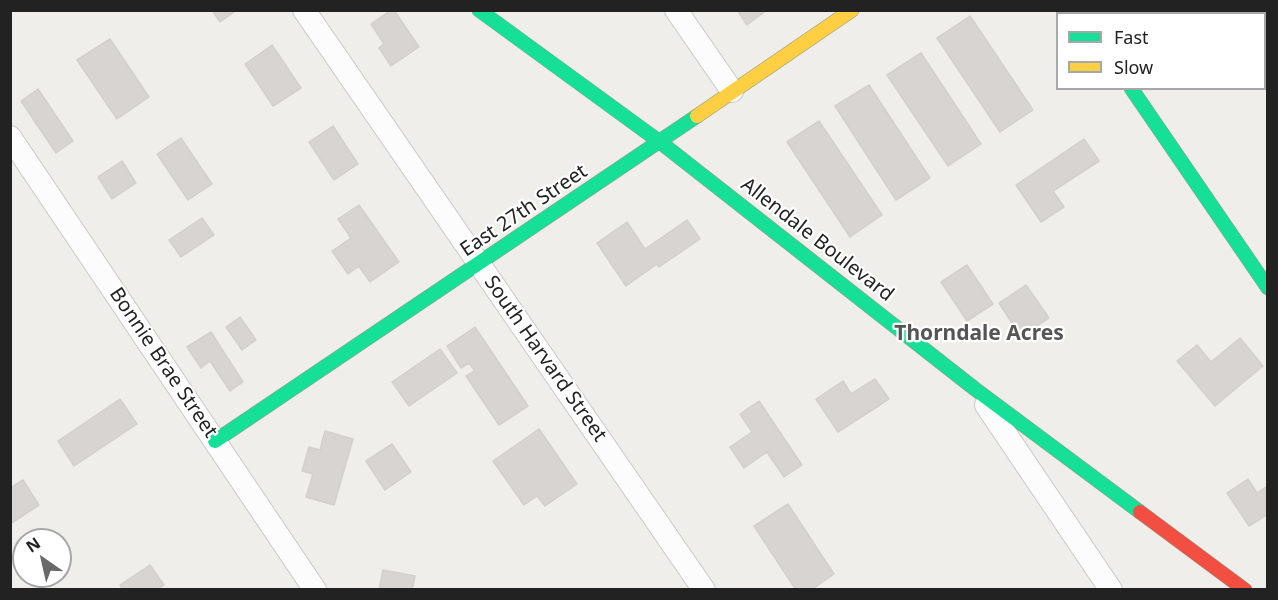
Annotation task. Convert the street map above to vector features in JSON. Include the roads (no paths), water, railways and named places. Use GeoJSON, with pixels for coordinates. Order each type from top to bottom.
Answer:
{"type":"FeatureCollection","features":[{"type":"Feature","properties":{"kind":"street","name":"South Harvard Street"},"geometry":{"type":"LineString","coordinates":[[304,10],[704,590]]}},
{"type":"Feature","properties":{"kind":"street","name":"Allendale Boulevard"},"geometry":{"type":"LineString","coordinates":[[479,10],[660,142],[975,389],[1245,590]]}},
{"type":"Feature","properties":{"kind":"street"},"geometry":{"type":"LineString","coordinates":[[676,10],[732,91]]}},
{"type":"Feature","properties":{"kind":"street","name":"East 27th Street"},"geometry":{"type":"LineString","coordinates":[[216,441],[852,10]]}},
{"type":"Feature","properties":{"kind":"street"},"geometry":{"type":"LineString","coordinates":[[1132,90],[1268,288]]}},
{"type":"Feature","properties":{"kind":"street","name":"Bonnie Brae Street"},"geometry":{"type":"LineString","coordinates":[[10,136],[315,590]]}},
{"type":"Feature","properties":{"kind":"street"},"geometry":{"type":"LineString","coordinates":[[975,389],[1111,590]]}},
{"type":"Feature","properties":{"kind":"district","name":"Thorndale Acres"},"geometry":{"type":"Point","coordinates":[979,334]}}]}
